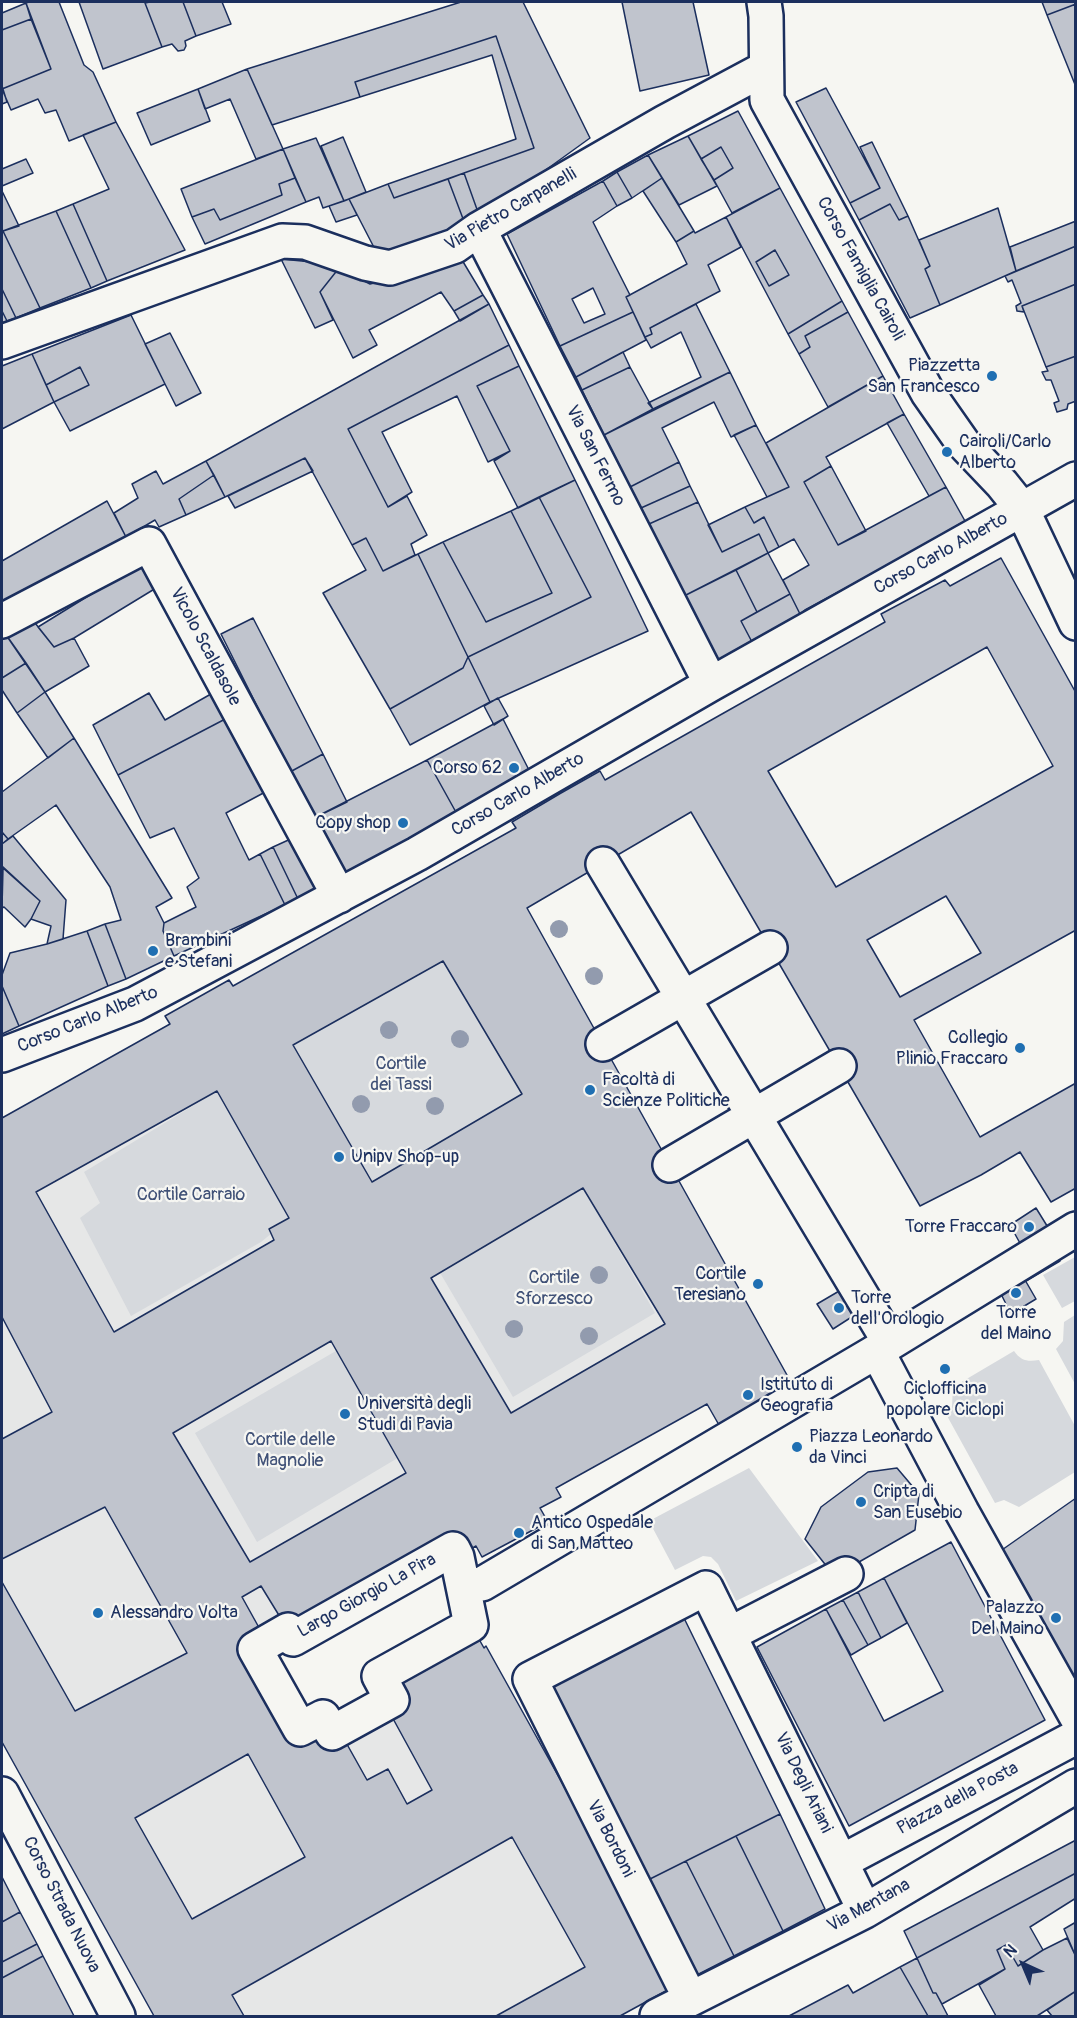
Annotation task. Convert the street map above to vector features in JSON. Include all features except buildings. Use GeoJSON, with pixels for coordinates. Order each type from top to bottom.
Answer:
{"type":"FeatureCollection","features":[{"type":"Feature","properties":{"kind":"street","name":"Corso Famiglia Cairoli"},"geometry":{"type":"LineString","coordinates":[[764,2],[767,100],[928,393],[963,443],[1002,483],[1022,509],[1076,623]]}},
{"type":"Feature","properties":{"kind":"street","name":"Via Pietro Carpanelli"},"geometry":{"type":"LineString","coordinates":[[2,342],[282,241],[305,242],[365,263],[390,268],[455,246],[479,229],[665,122],[766,68]]}},
{"type":"Feature","properties":{"kind":"street","name":"Via San Fermo"},"geometry":{"type":"LineString","coordinates":[[479,229],[711,684]]}},
{"type":"Feature","properties":{"kind":"street","name":"Corso Carlo Alberto"},"geometry":{"type":"LineString","coordinates":[[2,1055],[135,1004],[339,896],[417,854],[711,684],[1076,479]]}},
{"type":"Feature","properties":{"kind":"street","name":"Vicolo Scaldasole"},"geometry":{"type":"LineString","coordinates":[[2,621],[149,544],[339,896]]}},
{"type":"Feature","properties":{"kind":"street"},"geometry":{"type":"LineString","coordinates":[[603,864],[753,1116],[884,1347],[988,1559],[1076,1716]]}},
{"type":"Feature","properties":{"kind":"street"},"geometry":{"type":"LineString","coordinates":[[603,1044],[770,948]]}},
{"type":"Feature","properties":{"kind":"street"},"geometry":{"type":"LineString","coordinates":[[670,1165],[839,1066]]}},
{"type":"Feature","properties":{"kind":"street"},"geometry":{"type":"LineString","coordinates":[[482,1584],[884,1347],[1076,1229]]}},
{"type":"Feature","properties":{"kind":"street","name":"Largo Giorgio La Pira"},"geometry":{"type":"LineString","coordinates":[[453,1549],[457,1557],[471,1625],[380,1676],[392,1700],[332,1733],[323,1717],[300,1729],[255,1648],[288,1630],[293,1639],[453,1549]]}},
{"type":"Feature","properties":{"kind":"street"},"geometry":{"type":"LineString","coordinates":[[735,1645],[846,1574]]}},
{"type":"Feature","properties":{"kind":"street","name":"Via Degli Ariani"},"geometry":{"type":"LineString","coordinates":[[530,1679],[706,1588],[865,1911]]}},
{"type":"Feature","properties":{"kind":"street","name":"Via Bordoni"},"geometry":{"type":"LineString","coordinates":[[530,1679],[690,1998]]}},
{"type":"Feature","properties":{"kind":"street","name":"Piazza della Posta"},"geometry":{"type":"LineString","coordinates":[[841,1862],[1076,1737]]}},
{"type":"Feature","properties":{"kind":"street","name":"Via Mentana"},"geometry":{"type":"LineString","coordinates":[[660,2016],[690,1998],[865,1911],[1076,1786]]}},
{"type":"Feature","properties":{"kind":"street","name":"Corso Strada Nuova"},"geometry":{"type":"LineString","coordinates":[[3,1801],[118,2016]]}},
{"type":"Feature","properties":{"kind":"shaded area","name":"Università degli Studi di Pavia"},"geometry":{"type":"Polygon","coordinates":[[[516,828],[552,894],[527,909],[792,1384],[719,1425],[707,1404],[556,1488],[561,1497],[540,1508],[548,1522],[482,1557],[476,1546],[255,1649],[300,1729],[333,1733],[471,1625],[484,1647],[486,1646],[675,1986],[620,2016],[154,2016],[2,1742],[2,1118],[169,1024],[165,1016],[229,980],[233,986],[516,828]]]}},
{"type":"Feature","properties":{"kind":"green space","name":"Cortile dei Tassi"},"geometry":{"type":"Polygon","coordinates":[[[443,961],[522,1094],[372,1182],[293,1045],[443,961]]]}},
{"type":"Feature","properties":{"kind":"green space","name":"Cortile Carraio"},"geometry":{"type":"Polygon","coordinates":[[[219,1090],[293,1216],[261,1242],[131,1316],[80,1218],[100,1203],[84,1172],[219,1090]]]}},
{"type":"Feature","properties":{"kind":"green space","name":"Cortile Sforzesco"},"geometry":{"type":"Polygon","coordinates":[[[583,1188],[655,1313],[513,1397],[439,1271],[583,1188]]]}},
{"type":"Feature","properties":{"kind":"green space"},"geometry":{"type":"Polygon","coordinates":[[[1075,1257],[1075,1301],[1062,1308],[1043,1275],[1075,1257]]]}},
{"type":"Feature","properties":{"kind":"green space"},"geometry":{"type":"Polygon","coordinates":[[[1075,1315],[1075,1384],[1056,1349],[1063,1341],[1064,1322],[1075,1315]]]}},
{"type":"Feature","properties":{"kind":"green space","name":"Cortile delle Magnolie"},"geometry":{"type":"Polygon","coordinates":[[[341,1348],[401,1456],[257,1542],[195,1433],[341,1348]]]}},
{"type":"Feature","properties":{"kind":"green space"},"geometry":{"type":"Polygon","coordinates":[[[1014,1351],[1025,1360],[1039,1360],[1075,1426],[1075,1472],[1019,1507],[1004,1500],[995,1503],[946,1414],[952,1406],[953,1387],[1014,1351]]]}},
{"type":"Feature","properties":{"kind":"green space"},"geometry":{"type":"Polygon","coordinates":[[[749,1468],[818,1561],[736,1601],[718,1564],[711,1557],[703,1556],[675,1570],[649,1521],[749,1468]]]}},
{"type":"Feature","properties":{"kind":"place","name":"Piazzetta San Francesco"},"geometry":{"type":"Point","coordinates":[992,376]}},
{"type":"Feature","properties":{"kind":"place","name":"Cairoli/Carlo Alberto"},"geometry":{"type":"Point","coordinates":[947,452]}},
{"type":"Feature","properties":{"kind":"place","name":"Corso 62"},"geometry":{"type":"Point","coordinates":[514,768]}},
{"type":"Feature","properties":{"kind":"place","name":"Copy shop"},"geometry":{"type":"Point","coordinates":[403,823]}},
{"type":"Feature","properties":{"kind":"place","name":"Brambini e Stefani"},"geometry":{"type":"Point","coordinates":[153,951]}},
{"type":"Feature","properties":{"kind":"place","name":"Collegio Plinio Fraccaro"},"geometry":{"type":"Point","coordinates":[1020,1048]}},
{"type":"Feature","properties":{"kind":"place","name":"Facoltà di Scienze Politiche"},"geometry":{"type":"Point","coordinates":[590,1090]}},
{"type":"Feature","properties":{"kind":"place","name":"Unipv Shop-up"},"geometry":{"type":"Point","coordinates":[339,1157]}},
{"type":"Feature","properties":{"kind":"place","name":"Torre Fraccaro"},"geometry":{"type":"Point","coordinates":[1029,1227]}},
{"type":"Feature","properties":{"kind":"place","name":"Cortile Teresiano"},"geometry":{"type":"Point","coordinates":[758,1284]}},
{"type":"Feature","properties":{"kind":"place","name":"Torre del Maino"},"geometry":{"type":"Point","coordinates":[1016,1293]}},
{"type":"Feature","properties":{"kind":"place","name":"Torre dell'Orologio"},"geometry":{"type":"Point","coordinates":[839,1308]}},
{"type":"Feature","properties":{"kind":"place","name":"Ciclofficina popolare Ciclopi"},"geometry":{"type":"Point","coordinates":[945,1369]}},
{"type":"Feature","properties":{"kind":"place","name":"Istituto di Geografia"},"geometry":{"type":"Point","coordinates":[748,1395]}},
{"type":"Feature","properties":{"kind":"place","name":"Università degli Studi di Pavia"},"geometry":{"type":"Point","coordinates":[345,1414]}},
{"type":"Feature","properties":{"kind":"place","name":"Piazza Leonardo da Vinci"},"geometry":{"type":"Point","coordinates":[797,1447]}},
{"type":"Feature","properties":{"kind":"place","name":"Cripta di San Eusebio"},"geometry":{"type":"Point","coordinates":[861,1502]}},
{"type":"Feature","properties":{"kind":"place","name":"Antico Ospedale di San Matteo"},"geometry":{"type":"Point","coordinates":[519,1533]}},
{"type":"Feature","properties":{"kind":"place","name":"Alessandro Volta"},"geometry":{"type":"Point","coordinates":[98,1613]}},
{"type":"Feature","properties":{"kind":"place","name":"Palazzo Del Maino"},"geometry":{"type":"Point","coordinates":[1056,1618]}}]}
